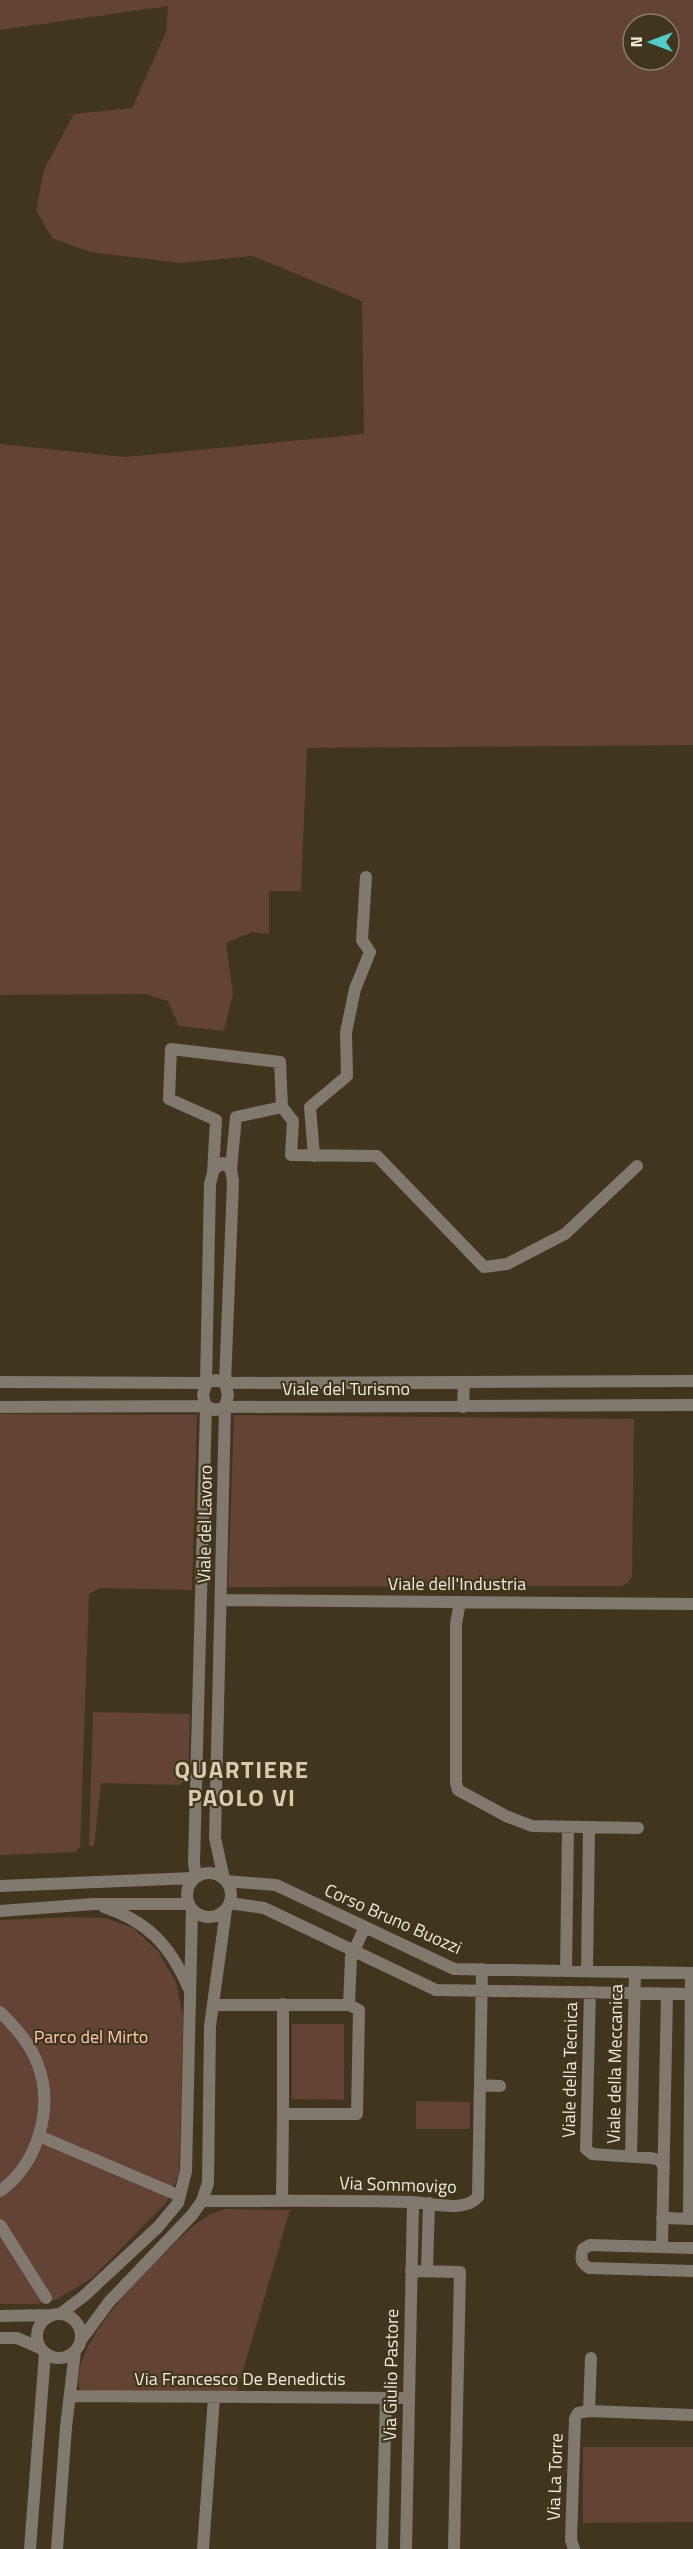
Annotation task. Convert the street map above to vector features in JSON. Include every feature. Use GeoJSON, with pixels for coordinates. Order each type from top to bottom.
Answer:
{"type":"FeatureCollection","features":[{"type":"Feature","properties":{"kind":"street"},"geometry":{"type":"LineString","coordinates":[[314,1156],[310,1107],[347,1076],[346,1032],[355,989],[370,952],[362,940],[366,877]]}},
{"type":"Feature","properties":{"kind":"street","name":"Viale del Lavoro"},"geometry":{"type":"LineString","coordinates":[[195,1877],[206,1406],[203,1395],[206,1383],[210,1184],[213,1173],[216,1120],[169,1099],[171,1049],[280,1062],[282,1107],[236,1117],[231,1169],[233,1182],[225,1383],[228,1395],[225,1407],[215,1838],[225,1880]]}},
{"type":"Feature","properties":{"kind":"street"},"geometry":{"type":"LineString","coordinates":[[282,1107],[293,1121],[291,1155],[377,1156],[484,1267],[507,1264],[565,1234],[637,1166]]}},
{"type":"Feature","properties":{"kind":"street"},"geometry":{"type":"LineString","coordinates":[[213,1173],[214,1169],[223,1163],[231,1169]]}},
{"type":"Feature","properties":{"kind":"street","name":"Viale del Turismo"},"geometry":{"type":"LineString","coordinates":[[0,1382],[693,1381]]}},
{"type":"Feature","properties":{"kind":"street"},"geometry":{"type":"LineString","coordinates":[[463,1407],[464,1382]]}},
{"type":"Feature","properties":{"kind":"street","name":"Viale del Turismo"},"geometry":{"type":"LineString","coordinates":[[0,1407],[206,1406],[215,1410],[225,1407],[693,1405]]}},
{"type":"Feature","properties":{"kind":"street","name":"Viale dell'Industria"},"geometry":{"type":"LineString","coordinates":[[222,1600],[693,1604]]}},
{"type":"Feature","properties":{"kind":"street"},"geometry":{"type":"LineString","coordinates":[[460,1602],[456,1624],[456,1783],[458,1790],[506,1816],[532,1826],[638,1828]]}},
{"type":"Feature","properties":{"kind":"street"},"geometry":{"type":"LineString","coordinates":[[566,1971],[568,1827]]}},
{"type":"Feature","properties":{"kind":"street"},"geometry":{"type":"LineString","coordinates":[[586,1971],[589,1827]]}},
{"type":"Feature","properties":{"kind":"street"},"geometry":{"type":"LineString","coordinates":[[0,1886],[195,1877],[211,1873],[225,1880],[230,1888],[210,2026],[208,2183],[202,2201],[192,2215],[100,2313],[78,2345],[65,2358],[58,2358],[17,2338],[0,2338]]}},
{"type":"Feature","properties":{"kind":"street"},"geometry":{"type":"LineString","coordinates":[[30,2549],[43,2351],[37,2335],[39,2328],[47,2318],[84,2296],[158,2227],[178,2203],[180,2196],[186,2171],[190,1992],[190,1907],[187,1890],[195,1877]]}},
{"type":"Feature","properties":{"kind":"street","name":"Corso Bruno Buozzi"},"geometry":{"type":"LineString","coordinates":[[225,1880],[276,1885],[453,1969],[692,1973]]}},
{"type":"Feature","properties":{"kind":"street"},"geometry":{"type":"LineString","coordinates":[[94,1904],[131,1917],[148,1929],[164,1944],[190,1992]]}},
{"type":"Feature","properties":{"kind":"street"},"geometry":{"type":"LineString","coordinates":[[0,1911],[94,1904],[190,1907],[198,1916],[213,1918],[228,1906],[264,1908],[436,1990],[692,1994]]}},
{"type":"Feature","properties":{"kind":"street"},"geometry":{"type":"LineString","coordinates":[[349,2005],[350,1961],[365,1927]]}},
{"type":"Feature","properties":{"kind":"street","name":"Via Sommovigo"},"geometry":{"type":"LineString","coordinates":[[202,2201],[413,2202],[464,2205],[473,2203],[478,2197],[482,1969]]}},
{"type":"Feature","properties":{"kind":"street","name":"Viale della Meccanica"},"geometry":{"type":"LineString","coordinates":[[631,2157],[635,1972]]}},
{"type":"Feature","properties":{"kind":"street"},"geometry":{"type":"LineString","coordinates":[[662,2218],[691,2219],[692,1973]]}},
{"type":"Feature","properties":{"kind":"street","name":"Viale della Tecnica"},"geometry":{"type":"LineString","coordinates":[[590,1992],[586,2149],[592,2154],[631,2157]]}},
{"type":"Feature","properties":{"kind":"street"},"geometry":{"type":"LineString","coordinates":[[662,2247],[667,1994]]}},
{"type":"Feature","properties":{"kind":"street"},"geometry":{"type":"LineString","coordinates":[[282,2201],[283,2004]]}},
{"type":"Feature","properties":{"kind":"street"},"geometry":{"type":"LineString","coordinates":[[214,2005],[349,2005],[358,2010],[357,2114],[283,2114]]}},
{"type":"Feature","properties":{"kind":"street"},"geometry":{"type":"LineString","coordinates":[[0,2012],[22,2034],[38,2065],[44,2100],[39,2136],[26,2163],[0,2191]]}},
{"type":"Feature","properties":{"kind":"street"},"geometry":{"type":"LineString","coordinates":[[480,2085],[500,2086]]}},
{"type":"Feature","properties":{"kind":"street"},"geometry":{"type":"LineString","coordinates":[[39,2136],[180,2196]]}},
{"type":"Feature","properties":{"kind":"street"},"geometry":{"type":"LineString","coordinates":[[631,2157],[660,2160],[664,2168]]}},
{"type":"Feature","properties":{"kind":"street","name":"Via Giulio Pastore"},"geometry":{"type":"LineString","coordinates":[[406,2549],[413,2202]]}},
{"type":"Feature","properties":{"kind":"street"},"geometry":{"type":"LineString","coordinates":[[428,2271],[429,2203]]}},
{"type":"Feature","properties":{"kind":"street"},"geometry":{"type":"LineString","coordinates":[[0,2226],[46,2298]]}},
{"type":"Feature","properties":{"kind":"street"},"geometry":{"type":"LineString","coordinates":[[693,2248],[590,2245],[583,2249],[581,2257],[583,2264],[589,2268],[693,2271]]}},
{"type":"Feature","properties":{"kind":"street"},"geometry":{"type":"LineString","coordinates":[[411,2271],[460,2272],[454,2549]]}},
{"type":"Feature","properties":{"kind":"street"},"geometry":{"type":"LineString","coordinates":[[0,2316],[57,2314],[73,2319],[78,2324],[78,2345],[70,2396],[57,2549]]}},
{"type":"Feature","properties":{"kind":"street"},"geometry":{"type":"LineString","coordinates":[[591,2358],[589,2411],[693,2415]]}},
{"type":"Feature","properties":{"kind":"street","name":"Via Francesco De Benedictis"},"geometry":{"type":"LineString","coordinates":[[70,2396],[409,2398]]}},
{"type":"Feature","properties":{"kind":"street"},"geometry":{"type":"LineString","coordinates":[[203,2549],[214,2397]]}},
{"type":"Feature","properties":{"kind":"street","name":"Via Giulio Pastore"},"geometry":{"type":"LineString","coordinates":[[382,2549],[386,2398]]}},
{"type":"Feature","properties":{"kind":"street","name":"Via La Torre"},"geometry":{"type":"LineString","coordinates":[[574,2549],[571,2540],[575,2418],[578,2413],[589,2411]]}},
{"type":"Feature","properties":{"kind":"green space"},"geometry":{"type":"Polygon","coordinates":[[[0,0],[693,0],[693,745],[307,748],[301,891],[269,891],[269,934],[252,932],[226,943],[233,994],[224,1031],[179,1026],[168,1001],[145,994],[0,995],[0,444],[125,457],[364,434],[362,301],[253,256],[180,263],[90,252],[52,238],[36,210],[44,170],[74,114],[132,108],[166,32],[168,6],[0,30],[0,0]]]}},
{"type":"Feature","properties":{"kind":"green space"},"geometry":{"type":"Polygon","coordinates":[[[0,1414],[197,1415],[192,1590],[100,1588],[89,1594],[80,1847],[76,1852],[0,1855],[0,1414]]]}},
{"type":"Feature","properties":{"kind":"green space"},"geometry":{"type":"Polygon","coordinates":[[[234,1415],[634,1419],[632,1576],[628,1583],[622,1586],[228,1587],[234,1415]]]}},
{"type":"Feature","properties":{"kind":"green space"},"geometry":{"type":"Polygon","coordinates":[[[93,1712],[190,1714],[188,1776],[180,1785],[101,1783],[94,1846],[89,1846],[93,1712]]]}},
{"type":"Feature","properties":{"kind":"green space","name":"Parco del Mirto"},"geometry":{"type":"Polygon","coordinates":[[[105,1918],[133,1928],[158,1951],[176,1982],[183,2017],[179,2175],[166,2203],[92,2278],[56,2300],[37,2304],[0,2304],[0,1920],[105,1918]]]}},
{"type":"Feature","properties":{"kind":"green space"},"geometry":{"type":"Polygon","coordinates":[[[292,2024],[344,2024],[344,2100],[292,2099],[292,2024]]]}},
{"type":"Feature","properties":{"kind":"green space"},"geometry":{"type":"Polygon","coordinates":[[[416,2101],[470,2102],[470,2129],[416,2129],[416,2101]]]}},
{"type":"Feature","properties":{"kind":"green space"},"geometry":{"type":"Polygon","coordinates":[[[225,2209],[290,2210],[237,2391],[80,2390],[79,2371],[87,2348],[121,2300],[142,2276],[197,2223],[225,2209]]]}},
{"type":"Feature","properties":{"kind":"green space"},"geometry":{"type":"Polygon","coordinates":[[[583,2447],[693,2447],[693,2522],[583,2523],[583,2447]]]}},
{"type":"Feature","properties":{"kind":"district","name":"QUARTIERE PAOLO VI"},"geometry":{"type":"Point","coordinates":[242,1784]}}]}
